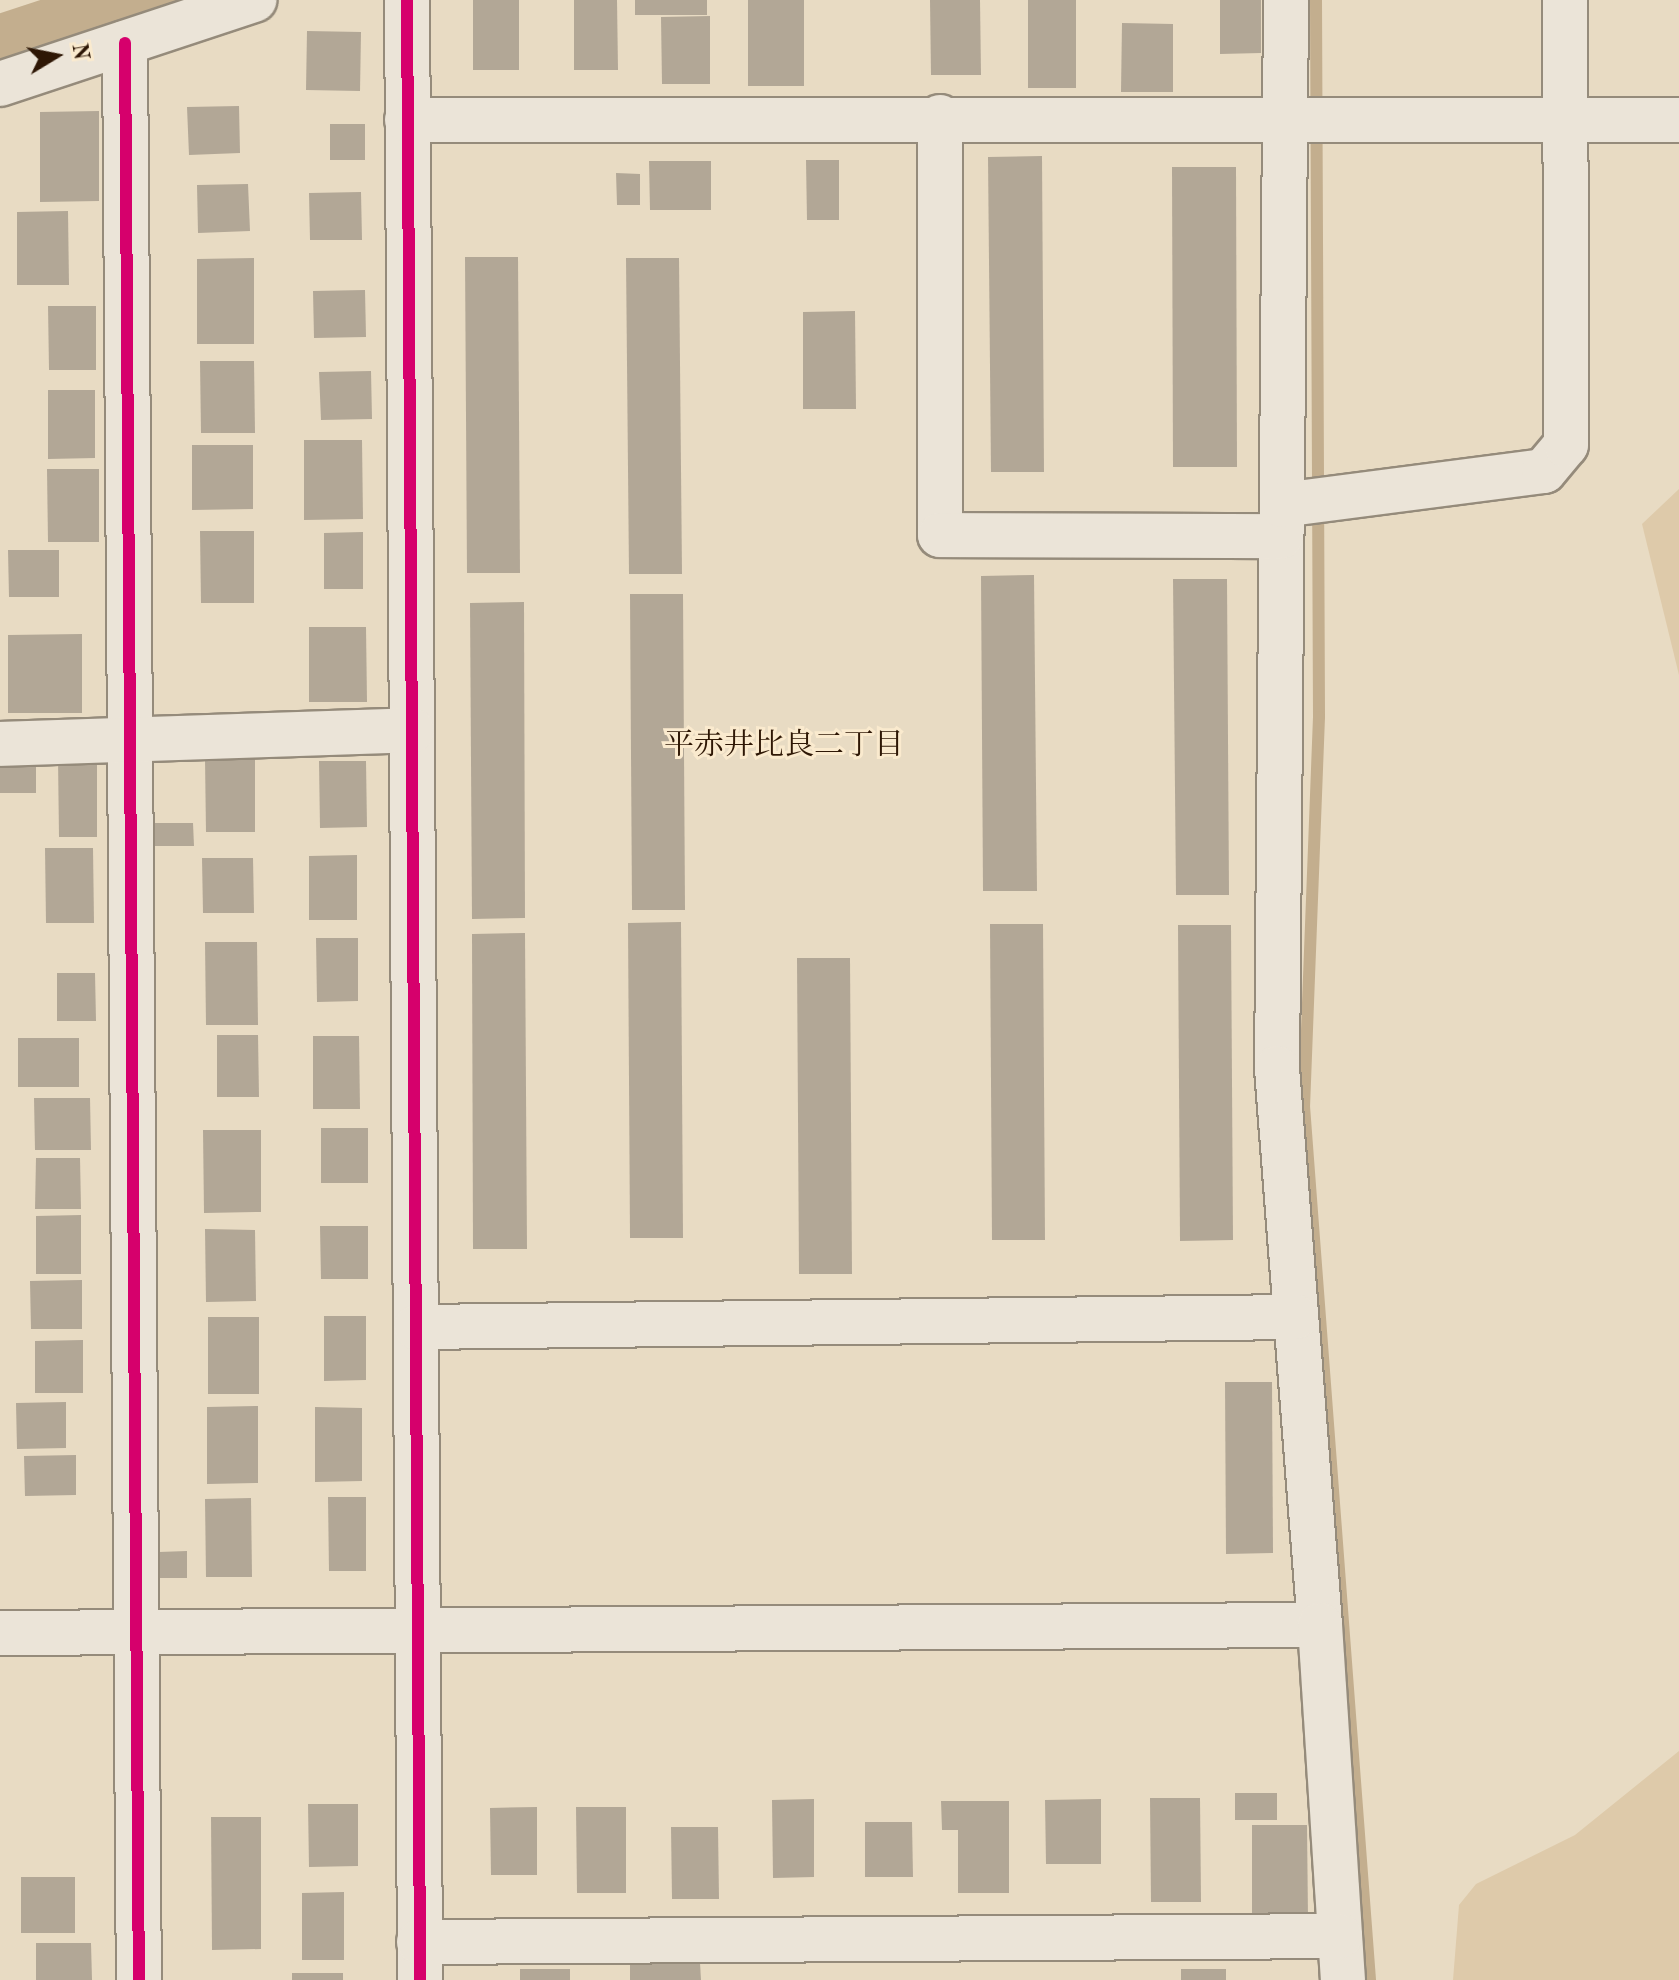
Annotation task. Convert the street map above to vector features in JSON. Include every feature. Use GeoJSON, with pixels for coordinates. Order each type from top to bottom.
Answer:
{"type":"FeatureCollection","features":[{"type":"Feature","properties":{"kind":"street"},"geometry":{"type":"LineString","coordinates":[[0,84],[254,0]]}},
{"type":"Feature","properties":{"kind":"street"},"geometry":{"type":"LineString","coordinates":[[407,0],[420,1961],[723,1961],[1340,1936]]}},
{"type":"Feature","properties":{"kind":"street"},"geometry":{"type":"LineString","coordinates":[[1286,0],[1307,116],[1301,510],[1277,1068],[1320,1625],[1343,1980]]}},
{"type":"Feature","properties":{"kind":"street"},"geometry":{"type":"LineString","coordinates":[[940,117],[940,535],[1301,510],[1544,471],[1566,445],[1565,0]]}},
{"type":"Feature","properties":{"kind":"street"},"geometry":{"type":"LineString","coordinates":[[125,43],[139,1980]]}},
{"type":"Feature","properties":{"kind":"street"},"geometry":{"type":"LineString","coordinates":[[407,120],[1307,116],[1679,120]]}},
{"type":"Feature","properties":{"kind":"street"},"geometry":{"type":"LineString","coordinates":[[0,744],[412,730]]}},
{"type":"Feature","properties":{"kind":"street"},"geometry":{"type":"LineString","coordinates":[[416,1327],[1296,1317]]}},
{"type":"Feature","properties":{"kind":"street"},"geometry":{"type":"LineString","coordinates":[[0,1633],[1320,1625]]}},
{"type":"Feature","properties":{"kind":"shaded area"},"geometry":{"type":"Polygon","coordinates":[[[1679,489],[1679,675],[1642,524],[1679,489]]]}},
{"type":"Feature","properties":{"kind":"shaded area"},"geometry":{"type":"Polygon","coordinates":[[[1679,1751],[1679,1980],[1453,1980],[1459,1905],[1476,1884],[1575,1835],[1679,1751]]]}},
{"type":"Feature","properties":{"kind":"building"},"geometry":{"type":"Polygon","coordinates":[[[473,0],[519,0],[519,70],[473,70],[473,0]]]}},
{"type":"Feature","properties":{"kind":"building"},"geometry":{"type":"Polygon","coordinates":[[[574,0],[617,0],[618,70],[574,70],[574,0]]]}},
{"type":"Feature","properties":{"kind":"building"},"geometry":{"type":"Polygon","coordinates":[[[635,0],[707,0],[707,15],[635,15],[635,0]]]}},
{"type":"Feature","properties":{"kind":"building"},"geometry":{"type":"Polygon","coordinates":[[[748,0],[804,0],[804,86],[748,86],[748,0]]]}},
{"type":"Feature","properties":{"kind":"building"},"geometry":{"type":"Polygon","coordinates":[[[930,0],[980,0],[981,75],[931,75],[930,0]]]}},
{"type":"Feature","properties":{"kind":"building"},"geometry":{"type":"Polygon","coordinates":[[[1028,0],[1076,0],[1076,88],[1028,88],[1028,0]]]}},
{"type":"Feature","properties":{"kind":"building"},"geometry":{"type":"Polygon","coordinates":[[[1220,0],[1261,0],[1261,53],[1220,54],[1220,0]]]}},
{"type":"Feature","properties":{"kind":"building"},"geometry":{"type":"Polygon","coordinates":[[[710,16],[710,84],[662,84],[661,17],[710,16]]]}},
{"type":"Feature","properties":{"kind":"building"},"geometry":{"type":"Polygon","coordinates":[[[1122,23],[1173,24],[1173,92],[1121,92],[1122,23]]]}},
{"type":"Feature","properties":{"kind":"building"},"geometry":{"type":"Polygon","coordinates":[[[307,31],[361,32],[360,91],[306,90],[307,31]]]}},
{"type":"Feature","properties":{"kind":"building"},"geometry":{"type":"Polygon","coordinates":[[[239,106],[240,153],[189,155],[187,107],[239,106]]]}},
{"type":"Feature","properties":{"kind":"building"},"geometry":{"type":"Polygon","coordinates":[[[99,111],[99,201],[40,202],[40,112],[99,111]]]}},
{"type":"Feature","properties":{"kind":"building"},"geometry":{"type":"Polygon","coordinates":[[[330,124],[365,124],[365,160],[330,160],[330,124]]]}},
{"type":"Feature","properties":{"kind":"building"},"geometry":{"type":"Polygon","coordinates":[[[1042,156],[1044,472],[991,472],[988,157],[1042,156]]]}},
{"type":"Feature","properties":{"kind":"building"},"geometry":{"type":"Polygon","coordinates":[[[806,160],[839,160],[839,220],[807,220],[806,160]]]}},
{"type":"Feature","properties":{"kind":"building"},"geometry":{"type":"Polygon","coordinates":[[[649,161],[711,161],[711,210],[650,210],[649,161]]]}},
{"type":"Feature","properties":{"kind":"building"},"geometry":{"type":"Polygon","coordinates":[[[1172,167],[1236,167],[1237,467],[1173,467],[1172,167]]]}},
{"type":"Feature","properties":{"kind":"building"},"geometry":{"type":"Polygon","coordinates":[[[616,173],[640,174],[640,205],[617,205],[616,173]]]}},
{"type":"Feature","properties":{"kind":"building"},"geometry":{"type":"Polygon","coordinates":[[[248,184],[250,231],[198,233],[197,185],[248,184]]]}},
{"type":"Feature","properties":{"kind":"building"},"geometry":{"type":"Polygon","coordinates":[[[361,192],[362,240],[310,240],[309,193],[361,192]]]}},
{"type":"Feature","properties":{"kind":"building"},"geometry":{"type":"Polygon","coordinates":[[[68,211],[69,285],[17,285],[17,212],[68,211]]]}},
{"type":"Feature","properties":{"kind":"building"},"geometry":{"type":"Polygon","coordinates":[[[465,257],[518,257],[520,573],[467,573],[465,257]]]}},
{"type":"Feature","properties":{"kind":"building"},"geometry":{"type":"Polygon","coordinates":[[[254,258],[254,344],[197,344],[197,259],[254,258]]]}},
{"type":"Feature","properties":{"kind":"building"},"geometry":{"type":"Polygon","coordinates":[[[626,258],[679,258],[682,574],[629,574],[626,258]]]}},
{"type":"Feature","properties":{"kind":"building"},"geometry":{"type":"Polygon","coordinates":[[[365,290],[366,337],[314,338],[313,291],[365,290]]]}},
{"type":"Feature","properties":{"kind":"building"},"geometry":{"type":"Polygon","coordinates":[[[48,306],[96,306],[96,370],[49,370],[48,306]]]}},
{"type":"Feature","properties":{"kind":"building"},"geometry":{"type":"Polygon","coordinates":[[[855,311],[856,409],[803,409],[803,312],[855,311]]]}},
{"type":"Feature","properties":{"kind":"building"},"geometry":{"type":"Polygon","coordinates":[[[200,361],[254,361],[255,433],[201,433],[200,361]]]}},
{"type":"Feature","properties":{"kind":"building"},"geometry":{"type":"Polygon","coordinates":[[[371,371],[372,419],[321,420],[319,372],[371,371]]]}},
{"type":"Feature","properties":{"kind":"building"},"geometry":{"type":"Polygon","coordinates":[[[48,390],[95,390],[95,458],[48,459],[48,390]]]}},
{"type":"Feature","properties":{"kind":"building"},"geometry":{"type":"Polygon","coordinates":[[[304,440],[362,440],[363,519],[304,520],[304,440]]]}},
{"type":"Feature","properties":{"kind":"building"},"geometry":{"type":"Polygon","coordinates":[[[192,445],[253,445],[253,509],[192,510],[192,445]]]}},
{"type":"Feature","properties":{"kind":"building"},"geometry":{"type":"Polygon","coordinates":[[[47,469],[99,469],[99,542],[48,542],[47,469]]]}},
{"type":"Feature","properties":{"kind":"building"},"geometry":{"type":"Polygon","coordinates":[[[200,531],[254,531],[254,603],[201,603],[200,531]]]}},
{"type":"Feature","properties":{"kind":"building"},"geometry":{"type":"Polygon","coordinates":[[[363,532],[363,589],[324,589],[324,533],[363,532]]]}},
{"type":"Feature","properties":{"kind":"building"},"geometry":{"type":"Polygon","coordinates":[[[8,550],[59,550],[59,597],[9,597],[8,550]]]}},
{"type":"Feature","properties":{"kind":"building"},"geometry":{"type":"Polygon","coordinates":[[[1034,575],[1037,891],[983,891],[981,576],[1034,575]]]}},
{"type":"Feature","properties":{"kind":"building"},"geometry":{"type":"Polygon","coordinates":[[[1173,579],[1227,579],[1229,895],[1176,895],[1173,579]]]}},
{"type":"Feature","properties":{"kind":"building"},"geometry":{"type":"Polygon","coordinates":[[[630,594],[683,594],[685,910],[632,910],[630,594]]]}},
{"type":"Feature","properties":{"kind":"building"},"geometry":{"type":"Polygon","coordinates":[[[524,602],[525,918],[472,919],[470,603],[524,602]]]}},
{"type":"Feature","properties":{"kind":"building"},"geometry":{"type":"Polygon","coordinates":[[[309,627],[366,627],[367,702],[309,702],[309,627]]]}},
{"type":"Feature","properties":{"kind":"building"},"geometry":{"type":"Polygon","coordinates":[[[82,634],[82,713],[8,713],[8,635],[82,634]]]}},
{"type":"Feature","properties":{"kind":"building"},"geometry":{"type":"Polygon","coordinates":[[[36,757],[36,793],[0,793],[0,758],[36,757]]]}},
{"type":"Feature","properties":{"kind":"building"},"geometry":{"type":"Polygon","coordinates":[[[97,757],[97,837],[59,837],[58,758],[97,757]]]}},
{"type":"Feature","properties":{"kind":"building"},"geometry":{"type":"Polygon","coordinates":[[[205,758],[255,758],[255,832],[206,832],[205,758]]]}},
{"type":"Feature","properties":{"kind":"building"},"geometry":{"type":"Polygon","coordinates":[[[319,761],[366,761],[367,827],[320,828],[319,761]]]}},
{"type":"Feature","properties":{"kind":"building"},"geometry":{"type":"Polygon","coordinates":[[[154,823],[193,823],[194,846],[154,846],[154,823]]]}},
{"type":"Feature","properties":{"kind":"building"},"geometry":{"type":"Polygon","coordinates":[[[45,848],[93,848],[94,923],[46,923],[45,848]]]}},
{"type":"Feature","properties":{"kind":"building"},"geometry":{"type":"Polygon","coordinates":[[[357,855],[357,920],[309,920],[309,856],[357,855]]]}},
{"type":"Feature","properties":{"kind":"building"},"geometry":{"type":"Polygon","coordinates":[[[202,858],[253,858],[254,913],[203,913],[202,858]]]}},
{"type":"Feature","properties":{"kind":"building"},"geometry":{"type":"Polygon","coordinates":[[[681,922],[683,1238],[630,1238],[628,923],[681,922]]]}},
{"type":"Feature","properties":{"kind":"building"},"geometry":{"type":"Polygon","coordinates":[[[990,924],[1043,924],[1045,1240],[992,1240],[990,924]]]}},
{"type":"Feature","properties":{"kind":"building"},"geometry":{"type":"Polygon","coordinates":[[[1178,925],[1231,925],[1233,1240],[1180,1241],[1178,925]]]}},
{"type":"Feature","properties":{"kind":"building"},"geometry":{"type":"Polygon","coordinates":[[[525,933],[527,1249],[473,1249],[472,934],[525,933]]]}},
{"type":"Feature","properties":{"kind":"building"},"geometry":{"type":"Polygon","coordinates":[[[316,938],[358,938],[358,1001],[317,1002],[316,938]]]}},
{"type":"Feature","properties":{"kind":"building"},"geometry":{"type":"Polygon","coordinates":[[[205,942],[257,942],[258,1025],[206,1025],[205,942]]]}},
{"type":"Feature","properties":{"kind":"building"},"geometry":{"type":"Polygon","coordinates":[[[797,958],[850,958],[852,1274],[799,1274],[797,958]]]}},
{"type":"Feature","properties":{"kind":"building"},"geometry":{"type":"Polygon","coordinates":[[[57,973],[95,973],[96,1021],[57,1021],[57,973]]]}},
{"type":"Feature","properties":{"kind":"building"},"geometry":{"type":"Polygon","coordinates":[[[217,1035],[258,1035],[259,1097],[217,1097],[217,1035]]]}},
{"type":"Feature","properties":{"kind":"building"},"geometry":{"type":"Polygon","coordinates":[[[313,1036],[359,1036],[360,1109],[313,1109],[313,1036]]]}},
{"type":"Feature","properties":{"kind":"building"},"geometry":{"type":"Polygon","coordinates":[[[18,1038],[79,1038],[79,1087],[18,1087],[18,1038]]]}},
{"type":"Feature","properties":{"kind":"building"},"geometry":{"type":"Polygon","coordinates":[[[34,1098],[90,1098],[91,1150],[35,1150],[34,1098]]]}},
{"type":"Feature","properties":{"kind":"building"},"geometry":{"type":"Polygon","coordinates":[[[321,1128],[368,1128],[368,1183],[321,1183],[321,1128]]]}},
{"type":"Feature","properties":{"kind":"building"},"geometry":{"type":"Polygon","coordinates":[[[203,1130],[261,1130],[261,1212],[204,1213],[203,1130]]]}},
{"type":"Feature","properties":{"kind":"building"},"geometry":{"type":"Polygon","coordinates":[[[36,1158],[80,1158],[81,1209],[35,1209],[36,1158]]]}},
{"type":"Feature","properties":{"kind":"building"},"geometry":{"type":"Polygon","coordinates":[[[81,1215],[81,1274],[36,1274],[36,1216],[81,1215]]]}},
{"type":"Feature","properties":{"kind":"building"},"geometry":{"type":"Polygon","coordinates":[[[320,1226],[368,1226],[368,1279],[321,1279],[320,1226]]]}},
{"type":"Feature","properties":{"kind":"building"},"geometry":{"type":"Polygon","coordinates":[[[205,1229],[255,1230],[256,1301],[206,1302],[205,1229]]]}},
{"type":"Feature","properties":{"kind":"building"},"geometry":{"type":"Polygon","coordinates":[[[82,1280],[82,1329],[31,1329],[30,1281],[82,1280]]]}},
{"type":"Feature","properties":{"kind":"building"},"geometry":{"type":"Polygon","coordinates":[[[324,1316],[366,1316],[366,1380],[324,1381],[324,1316]]]}},
{"type":"Feature","properties":{"kind":"building"},"geometry":{"type":"Polygon","coordinates":[[[208,1317],[259,1317],[259,1394],[208,1394],[208,1317]]]}},
{"type":"Feature","properties":{"kind":"building"},"geometry":{"type":"Polygon","coordinates":[[[83,1340],[83,1393],[35,1393],[35,1341],[83,1340]]]}},
{"type":"Feature","properties":{"kind":"building"},"geometry":{"type":"Polygon","coordinates":[[[1225,1382],[1272,1382],[1273,1553],[1226,1554],[1225,1382]]]}},
{"type":"Feature","properties":{"kind":"building"},"geometry":{"type":"Polygon","coordinates":[[[66,1402],[66,1448],[17,1449],[16,1403],[66,1402]]]}},
{"type":"Feature","properties":{"kind":"building"},"geometry":{"type":"Polygon","coordinates":[[[258,1406],[258,1483],[207,1484],[207,1407],[258,1406]]]}},
{"type":"Feature","properties":{"kind":"building"},"geometry":{"type":"Polygon","coordinates":[[[315,1407],[362,1408],[362,1481],[315,1482],[315,1407]]]}},
{"type":"Feature","properties":{"kind":"building"},"geometry":{"type":"Polygon","coordinates":[[[76,1455],[76,1495],[25,1496],[24,1456],[76,1455]]]}},
{"type":"Feature","properties":{"kind":"building"},"geometry":{"type":"Polygon","coordinates":[[[328,1497],[366,1497],[366,1571],[329,1571],[328,1497]]]}},
{"type":"Feature","properties":{"kind":"building"},"geometry":{"type":"Polygon","coordinates":[[[251,1498],[252,1577],[206,1577],[205,1499],[251,1498]]]}},
{"type":"Feature","properties":{"kind":"building"},"geometry":{"type":"Polygon","coordinates":[[[187,1551],[187,1578],[159,1578],[159,1552],[187,1551]]]}},
{"type":"Feature","properties":{"kind":"building"},"geometry":{"type":"Polygon","coordinates":[[[1235,1793],[1277,1793],[1277,1820],[1235,1820],[1235,1793]]]}},
{"type":"Feature","properties":{"kind":"building"},"geometry":{"type":"Polygon","coordinates":[[[1150,1798],[1200,1798],[1201,1902],[1151,1902],[1150,1798]]]}},
{"type":"Feature","properties":{"kind":"building"},"geometry":{"type":"Polygon","coordinates":[[[814,1799],[814,1877],[773,1878],[772,1800],[814,1799]]]}},
{"type":"Feature","properties":{"kind":"building"},"geometry":{"type":"Polygon","coordinates":[[[1101,1799],[1101,1864],[1046,1864],[1045,1800],[1101,1799]]]}},
{"type":"Feature","properties":{"kind":"building"},"geometry":{"type":"Polygon","coordinates":[[[941,1801],[1009,1801],[1009,1893],[958,1893],[958,1830],[942,1830],[941,1801]]]}},
{"type":"Feature","properties":{"kind":"building"},"geometry":{"type":"Polygon","coordinates":[[[308,1804],[358,1804],[358,1866],[309,1867],[308,1804]]]}},
{"type":"Feature","properties":{"kind":"building"},"geometry":{"type":"Polygon","coordinates":[[[537,1807],[537,1875],[491,1875],[490,1808],[537,1807]]]}},
{"type":"Feature","properties":{"kind":"building"},"geometry":{"type":"Polygon","coordinates":[[[576,1807],[626,1807],[626,1893],[577,1893],[576,1807]]]}},
{"type":"Feature","properties":{"kind":"building"},"geometry":{"type":"Polygon","coordinates":[[[211,1817],[261,1817],[261,1949],[212,1950],[211,1817]]]}},
{"type":"Feature","properties":{"kind":"building"},"geometry":{"type":"Polygon","coordinates":[[[865,1822],[912,1822],[913,1877],[865,1877],[865,1822]]]}},
{"type":"Feature","properties":{"kind":"building"},"geometry":{"type":"Polygon","coordinates":[[[1252,1825],[1307,1825],[1308,1919],[1252,1919],[1252,1825]]]}},
{"type":"Feature","properties":{"kind":"building"},"geometry":{"type":"Polygon","coordinates":[[[671,1827],[718,1827],[719,1899],[672,1899],[671,1827]]]}},
{"type":"Feature","properties":{"kind":"building"},"geometry":{"type":"Polygon","coordinates":[[[21,1877],[75,1877],[75,1933],[21,1933],[21,1877]]]}},
{"type":"Feature","properties":{"kind":"building"},"geometry":{"type":"Polygon","coordinates":[[[344,1892],[344,1960],[302,1960],[302,1893],[344,1892]]]}},
{"type":"Feature","properties":{"kind":"building"},"geometry":{"type":"Polygon","coordinates":[[[36,1943],[91,1943],[92,1980],[36,1980],[36,1943]]]}},
{"type":"Feature","properties":{"kind":"building"},"geometry":{"type":"Polygon","coordinates":[[[630,1963],[700,1963],[701,1980],[630,1980],[630,1963]]]}},
{"type":"Feature","properties":{"kind":"building"},"geometry":{"type":"Polygon","coordinates":[[[520,1969],[570,1969],[570,1980],[520,1980],[520,1969]]]}},
{"type":"Feature","properties":{"kind":"building"},"geometry":{"type":"Polygon","coordinates":[[[1181,1969],[1226,1969],[1226,1980],[1181,1980],[1181,1969]]]}},
{"type":"Feature","properties":{"kind":"building"},"geometry":{"type":"Polygon","coordinates":[[[292,1973],[343,1973],[343,1980],[292,1980],[292,1973]]]}},
{"type":"Feature","properties":{"kind":"waterway"},"geometry":{"type":"LineString","coordinates":[[0,50],[153,0]]}},
{"type":"Feature","properties":{"kind":"waterway"},"geometry":{"type":"LineString","coordinates":[[1316,0],[1319,717],[1304,1106],[1370,1980]]}},
{"type":"Feature","properties":{"kind":"cycle path"},"geometry":{"type":"LineString","coordinates":[[407,0],[420,1980]]}},
{"type":"Feature","properties":{"kind":"cycle path"},"geometry":{"type":"LineString","coordinates":[[125,43],[139,1980]]}},
{"type":"Feature","properties":{"kind":"district","name":"平赤井比良二丁目"},"geometry":{"type":"Point","coordinates":[784,746]}}]}
